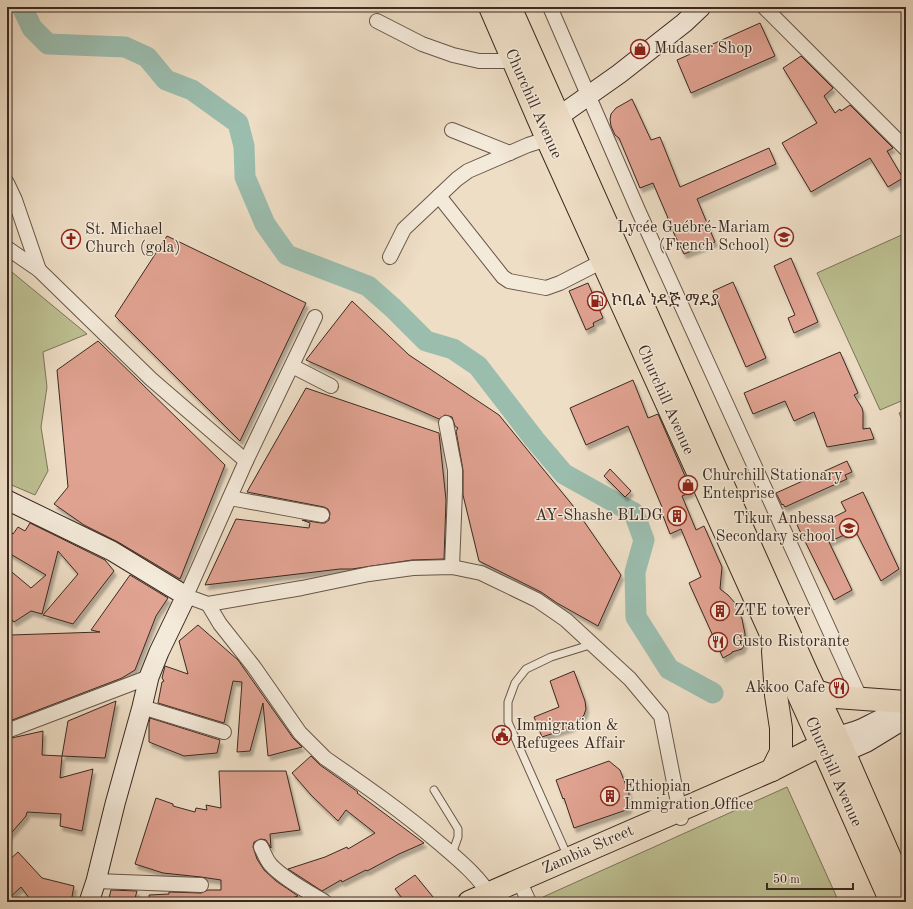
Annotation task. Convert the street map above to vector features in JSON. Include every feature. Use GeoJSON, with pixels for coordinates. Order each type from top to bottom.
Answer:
{"type":"FeatureCollection","features":[{"type":"Feature","properties":{"kind":"main road","name":"Churchill Avenue"},"geometry":{"type":"LineString","coordinates":[[490,7],[547,139],[772,636],[833,749],[906,894]]}},
{"type":"Feature","properties":{"kind":"main road","name":"Churchill Avenue"},"geometry":{"type":"LineString","coordinates":[[510,7],[558,118],[816,690],[833,749],[891,902]]}},
{"type":"Feature","properties":{"kind":"main road"},"geometry":{"type":"LineString","coordinates":[[772,636],[776,695],[781,728],[781,752],[772,770]]}},
{"type":"Feature","properties":{"kind":"main road"},"geometry":{"type":"LineString","coordinates":[[816,690],[836,697],[906,702]]}},
{"type":"Feature","properties":{"kind":"main road","name":"Zambia Street"},"geometry":{"type":"LineString","coordinates":[[681,815],[772,770],[833,749]]}},
{"type":"Feature","properties":{"kind":"main road","name":"Zambia Street"},"geometry":{"type":"LineString","coordinates":[[469,902],[493,899],[524,891],[572,863],[833,749]]}},
{"type":"Feature","properties":{"kind":"street"},"geometry":{"type":"LineString","coordinates":[[550,7],[644,224],[857,690]]}},
{"type":"Feature","properties":{"kind":"street"},"geometry":{"type":"LineString","coordinates":[[558,118],[588,97],[684,23],[701,7]]}},
{"type":"Feature","properties":{"kind":"street"},"geometry":{"type":"LineString","coordinates":[[764,7],[906,149]]}},
{"type":"Feature","properties":{"kind":"street"},"geometry":{"type":"LineString","coordinates":[[377,20],[422,44],[453,55],[479,61],[514,60]]}},
{"type":"Feature","properties":{"kind":"street"},"geometry":{"type":"LineString","coordinates":[[452,130],[510,152]]}},
{"type":"Feature","properties":{"kind":"street"},"geometry":{"type":"LineString","coordinates":[[390,257],[404,229],[457,179],[468,171],[510,152],[547,139]]}},
{"type":"Feature","properties":{"kind":"street"},"geometry":{"type":"LineString","coordinates":[[7,183],[15,200],[39,270]]}},
{"type":"Feature","properties":{"kind":"street"},"geometry":{"type":"LineString","coordinates":[[439,196],[503,277],[509,281],[546,288],[560,283],[603,261]]}},
{"type":"Feature","properties":{"kind":"street"},"geometry":{"type":"LineString","coordinates":[[7,248],[39,270],[151,379],[246,461]]}},
{"type":"Feature","properties":{"kind":"street"},"geometry":{"type":"LineString","coordinates":[[88,902],[96,881],[149,678],[159,652],[186,596],[246,461],[315,317]]}},
{"type":"Feature","properties":{"kind":"street"},"geometry":{"type":"LineString","coordinates":[[292,366],[331,386]]}},
{"type":"Feature","properties":{"kind":"street"},"geometry":{"type":"LineString","coordinates":[[446,422],[455,470],[456,491],[452,567]]}},
{"type":"Feature","properties":{"kind":"street"},"geometry":{"type":"LineString","coordinates":[[230,498],[322,515]]}},
{"type":"Feature","properties":{"kind":"street"},"geometry":{"type":"LineString","coordinates":[[7,500],[112,551],[186,596],[208,604],[302,588],[369,574],[413,568],[452,567],[481,573],[537,600],[566,620],[630,679],[661,716],[681,815]]}},
{"type":"Feature","properties":{"kind":"street"},"geometry":{"type":"LineString","coordinates":[[208,604],[220,624],[254,667],[300,733],[312,746],[325,758],[428,833],[482,882],[493,899]]}},
{"type":"Feature","properties":{"kind":"street"},"geometry":{"type":"LineString","coordinates":[[7,731],[149,678]]}},
{"type":"Feature","properties":{"kind":"street"},"geometry":{"type":"LineString","coordinates":[[142,707],[224,732]]}},
{"type":"Feature","properties":{"kind":"street"},"geometry":{"type":"LineString","coordinates":[[833,749],[861,729],[883,717],[900,713],[906,714]]}},
{"type":"Feature","properties":{"kind":"street"},"geometry":{"type":"LineString","coordinates":[[833,749],[867,742],[906,718]]}},
{"type":"Feature","properties":{"kind":"street"},"geometry":{"type":"LineString","coordinates":[[262,847],[266,858],[272,866],[307,892],[325,902]]}},
{"type":"Feature","properties":{"kind":"street"},"geometry":{"type":"LineString","coordinates":[[96,881],[201,885]]}},
{"type":"Feature","properties":{"kind":"lane"},"geometry":{"type":"LineString","coordinates":[[572,863],[508,722],[508,702],[515,683],[526,669],[551,658],[593,644]]}},
{"type":"Feature","properties":{"kind":"lane"},"geometry":{"type":"LineString","coordinates":[[434,790],[458,829],[458,837],[452,854]]}},
{"type":"Feature","properties":{"kind":"green space"},"geometry":{"type":"Polygon","coordinates":[[[906,233],[906,399],[880,410],[817,273],[906,233]]]}},
{"type":"Feature","properties":{"kind":"green space"},"geometry":{"type":"Polygon","coordinates":[[[7,268],[87,334],[43,352],[47,387],[41,427],[48,471],[35,495],[7,483],[7,268]]]}},
{"type":"Feature","properties":{"kind":"green space"},"geometry":{"type":"Polygon","coordinates":[[[906,410],[906,429],[899,413],[906,410]]]}},
{"type":"Feature","properties":{"kind":"green space"},"geometry":{"type":"Polygon","coordinates":[[[787,787],[838,900],[836,902],[545,902],[543,897],[787,787]]]}},
{"type":"Feature","properties":{"kind":"building"},"geometry":{"type":"Polygon","coordinates":[[[760,23],[775,56],[691,93],[677,60],[760,23]]]}},
{"type":"Feature","properties":{"kind":"building"},"geometry":{"type":"Polygon","coordinates":[[[801,56],[833,88],[824,96],[835,113],[850,105],[893,148],[887,151],[903,178],[888,187],[870,158],[811,192],[782,143],[817,123],[783,68],[801,56]]]}},
{"type":"Feature","properties":{"kind":"building"},"geometry":{"type":"Polygon","coordinates":[[[632,99],[651,140],[660,137],[680,187],[769,148],[776,164],[697,199],[715,242],[684,254],[667,219],[668,218],[653,183],[640,188],[619,138],[615,135],[611,126],[610,119],[611,114],[616,108],[632,99]]]}},
{"type":"Feature","properties":{"kind":"building"},"geometry":{"type":"Polygon","coordinates":[[[167,236],[306,303],[240,441],[115,316],[167,236]]]}},
{"type":"Feature","properties":{"kind":"building"},"geometry":{"type":"Polygon","coordinates":[[[791,258],[818,322],[794,333],[788,318],[795,315],[774,266],[791,258]]]}},
{"type":"Feature","properties":{"kind":"building"},"geometry":{"type":"Polygon","coordinates":[[[733,282],[766,358],[746,367],[713,291],[733,282]]]}},
{"type":"Feature","properties":{"kind":"building"},"geometry":{"type":"Polygon","coordinates":[[[588,283],[603,318],[593,323],[594,326],[586,330],[569,291],[588,283]]]}},
{"type":"Feature","properties":{"kind":"building"},"geometry":{"type":"Polygon","coordinates":[[[352,301],[409,355],[499,415],[574,507],[621,575],[598,626],[557,603],[541,592],[479,561],[463,495],[463,470],[456,431],[458,428],[455,426],[452,417],[445,415],[439,419],[306,360],[352,301]]]}},
{"type":"Feature","properties":{"kind":"building"},"geometry":{"type":"Polygon","coordinates":[[[98,341],[225,465],[180,579],[118,542],[84,525],[54,504],[68,487],[57,370],[98,341]]]}},
{"type":"Feature","properties":{"kind":"building"},"geometry":{"type":"Polygon","coordinates":[[[840,352],[858,393],[854,395],[862,408],[863,429],[870,428],[874,439],[827,447],[814,412],[794,421],[785,401],[753,414],[744,393],[840,352]]]}},
{"type":"Feature","properties":{"kind":"building"},"geometry":{"type":"Polygon","coordinates":[[[633,380],[648,418],[658,414],[692,492],[682,496],[696,530],[704,526],[722,567],[720,589],[735,603],[742,619],[745,643],[742,649],[732,652],[723,658],[689,583],[701,577],[681,529],[670,534],[660,508],[662,507],[628,426],[586,445],[570,408],[633,380]]]}},
{"type":"Feature","properties":{"kind":"building"},"geometry":{"type":"Polygon","coordinates":[[[306,388],[439,433],[446,500],[444,559],[412,560],[352,569],[340,569],[205,585],[236,519],[309,528],[310,523],[302,520],[325,523],[329,520],[330,513],[328,509],[324,507],[247,492],[306,388]]]}},
{"type":"Feature","properties":{"kind":"building"},"geometry":{"type":"Polygon","coordinates":[[[847,461],[852,472],[845,475],[847,479],[785,507],[783,504],[782,505],[776,493],[847,461]]]}},
{"type":"Feature","properties":{"kind":"building"},"geometry":{"type":"Polygon","coordinates":[[[610,469],[631,491],[625,497],[604,476],[610,469]]]}},
{"type":"Feature","properties":{"kind":"building"},"geometry":{"type":"Polygon","coordinates":[[[863,492],[899,569],[881,581],[855,530],[829,542],[852,590],[834,600],[797,525],[817,515],[822,523],[846,511],[841,502],[863,492]]]}},
{"type":"Feature","properties":{"kind":"building"},"geometry":{"type":"Polygon","coordinates":[[[30,523],[105,560],[114,571],[73,624],[43,615],[78,574],[58,551],[42,614],[31,611],[14,622],[7,614],[7,568],[31,588],[46,575],[7,552],[7,529],[13,534],[18,527],[25,531],[30,523]]]}},
{"type":"Feature","properties":{"kind":"building"},"geometry":{"type":"Polygon","coordinates":[[[130,575],[168,598],[156,616],[135,670],[122,678],[7,722],[7,638],[11,635],[100,632],[91,630],[130,575]]]}},
{"type":"Feature","properties":{"kind":"building"},"geometry":{"type":"Polygon","coordinates":[[[198,625],[238,660],[293,738],[302,747],[268,756],[263,703],[250,751],[237,752],[242,682],[233,681],[224,723],[158,703],[162,682],[164,681],[162,678],[165,666],[188,674],[179,641],[198,625]]]}},
{"type":"Feature","properties":{"kind":"building"},"geometry":{"type":"Polygon","coordinates":[[[574,671],[585,701],[586,709],[584,715],[572,727],[542,737],[534,717],[559,707],[550,681],[574,671]]]}},
{"type":"Feature","properties":{"kind":"building"},"geometry":{"type":"Polygon","coordinates":[[[116,701],[105,758],[62,756],[68,721],[116,701]]]}},
{"type":"Feature","properties":{"kind":"building"},"geometry":{"type":"Polygon","coordinates":[[[150,718],[220,740],[217,753],[184,756],[149,742],[150,718]]]}},
{"type":"Feature","properties":{"kind":"building"},"geometry":{"type":"Polygon","coordinates":[[[43,731],[42,755],[62,756],[60,778],[93,769],[82,831],[60,826],[61,814],[27,812],[26,816],[7,838],[7,739],[43,731]]]}},
{"type":"Feature","properties":{"kind":"building"},"geometry":{"type":"Polygon","coordinates":[[[311,756],[320,765],[358,792],[357,793],[424,843],[367,871],[366,870],[342,882],[341,880],[322,891],[288,869],[325,857],[347,847],[348,849],[375,833],[346,810],[338,821],[311,795],[292,773],[311,756]]]}},
{"type":"Feature","properties":{"kind":"building","name":"Ethiopian Immigration Office"},"geometry":{"type":"Polygon","coordinates":[[[609,761],[620,770],[629,793],[629,809],[574,828],[556,780],[609,761]]]}},
{"type":"Feature","properties":{"kind":"building"},"geometry":{"type":"Polygon","coordinates":[[[219,771],[286,771],[300,830],[270,834],[271,848],[266,840],[261,839],[254,842],[253,847],[257,859],[264,870],[276,881],[298,896],[279,902],[150,902],[149,895],[169,894],[169,892],[201,893],[208,890],[221,890],[221,880],[163,873],[135,864],[156,798],[173,804],[173,806],[195,812],[196,808],[207,810],[206,805],[221,808],[219,771]]]}},
{"type":"Feature","properties":{"kind":"building"},"geometry":{"type":"Polygon","coordinates":[[[18,852],[42,878],[74,886],[71,902],[32,902],[21,887],[7,900],[7,862],[18,852]]]}},
{"type":"Feature","properties":{"kind":"building"},"geometry":{"type":"Polygon","coordinates":[[[415,875],[433,897],[426,902],[405,902],[395,889],[415,875]]]}},
{"type":"Feature","properties":{"kind":"building"},"geometry":{"type":"Polygon","coordinates":[[[111,890],[137,891],[134,902],[108,902],[111,890]]]}},
{"type":"Feature","properties":{"kind":"waterway"},"geometry":{"type":"LineString","coordinates":[[22,7],[32,28],[48,44],[125,47],[147,57],[166,80],[192,90],[238,123],[244,146],[245,177],[265,224],[287,255],[368,286],[393,308],[426,341],[453,349],[478,366],[535,440],[564,474],[634,513],[644,540],[635,572],[636,617],[669,669],[713,693]]}},
{"type":"Feature","properties":{"kind":"place","name":"Mudaser Shop"},"geometry":{"type":"Point","coordinates":[640,49]}},
{"type":"Feature","properties":{"kind":"place","name":"Lycée Guébré-Mariam (French School)"},"geometry":{"type":"Point","coordinates":[784,237]}},
{"type":"Feature","properties":{"kind":"place","name":"St. Michael Church (gola)"},"geometry":{"type":"Point","coordinates":[71,239]}},
{"type":"Feature","properties":{"kind":"place","name":"ኮቢል ነዳጅ ማደያ"},"geometry":{"type":"Point","coordinates":[597,301]}},
{"type":"Feature","properties":{"kind":"place","name":"Churchill Stationary Enterprise"},"geometry":{"type":"Point","coordinates":[688,485]}},
{"type":"Feature","properties":{"kind":"place","name":"AY-Shashe BLDG"},"geometry":{"type":"Point","coordinates":[677,516]}},
{"type":"Feature","properties":{"kind":"place","name":"Tikur Anbessa Secondary school"},"geometry":{"type":"Point","coordinates":[849,528]}},
{"type":"Feature","properties":{"kind":"place","name":"ZTE tower"},"geometry":{"type":"Point","coordinates":[720,611]}},
{"type":"Feature","properties":{"kind":"place","name":"Gusto Ristorante"},"geometry":{"type":"Point","coordinates":[718,642]}},
{"type":"Feature","properties":{"kind":"place","name":"Akkoo Cafe"},"geometry":{"type":"Point","coordinates":[839,688]}},
{"type":"Feature","properties":{"kind":"place","name":"Immigration & Refugees Affair"},"geometry":{"type":"Point","coordinates":[502,735]}},
{"type":"Feature","properties":{"kind":"place","name":"Ethiopian Immigration Office"},"geometry":{"type":"Point","coordinates":[610,796]}}]}
